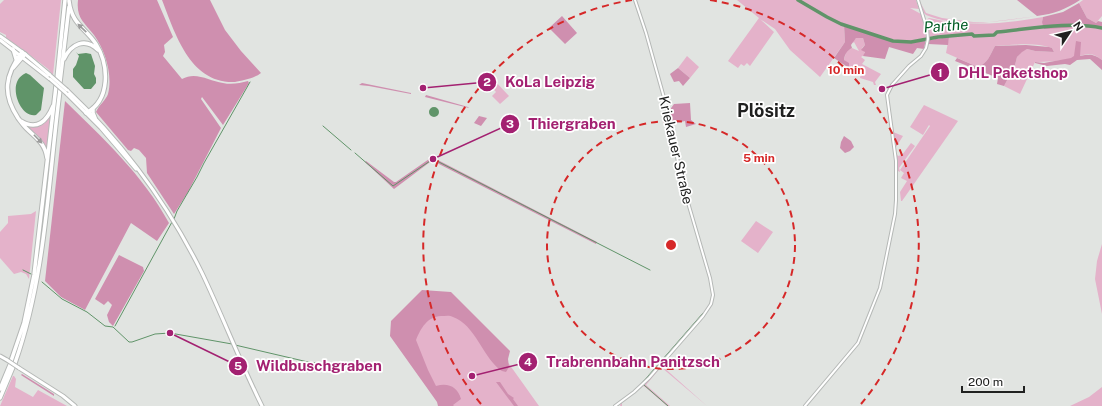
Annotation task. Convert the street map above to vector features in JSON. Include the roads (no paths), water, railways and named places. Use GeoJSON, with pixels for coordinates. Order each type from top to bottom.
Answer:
{"type":"FeatureCollection","features":[{"type":"Feature","properties":{"kind":"highway"},"geometry":{"type":"LineString","coordinates":[[68,0],[70,10],[75,20],[93,39],[104,64],[106,76],[104,90],[94,107],[87,111]]}},
{"type":"Feature","properties":{"kind":"highway"},"geometry":{"type":"LineString","coordinates":[[60,82],[68,0]]}},
{"type":"Feature","properties":{"kind":"highway"},"geometry":{"type":"LineString","coordinates":[[57,79],[68,0]]}},
{"type":"Feature","properties":{"kind":"highway"},"geometry":{"type":"LineString","coordinates":[[63,62],[69,50],[79,43],[90,44],[100,52]]}},
{"type":"Feature","properties":{"kind":"highway"},"geometry":{"type":"LineString","coordinates":[[13,49],[16,60]]}},
{"type":"Feature","properties":{"kind":"highway"},"geometry":{"type":"LineString","coordinates":[[22,54],[16,60],[11,70],[8,79],[8,91],[12,107],[19,119],[43,144],[48,164]]}},
{"type":"Feature","properties":{"kind":"highway"},"geometry":{"type":"LineString","coordinates":[[11,70],[22,54]]}},
{"type":"Feature","properties":{"kind":"highway"},"geometry":{"type":"LineString","coordinates":[[0,389],[12,364],[24,323],[33,281],[39,247],[56,86]]}},
{"type":"Feature","properties":{"kind":"highway"},"geometry":{"type":"LineString","coordinates":[[0,398],[30,314],[38,276],[60,90]]}},
{"type":"Feature","properties":{"kind":"highway"},"geometry":{"type":"LineString","coordinates":[[87,111],[100,99]]}},
{"type":"Feature","properties":{"kind":"highway"},"geometry":{"type":"LineString","coordinates":[[19,119],[28,124],[40,123],[49,115],[54,102]]}},
{"type":"Feature","properties":{"kind":"highway"},"geometry":{"type":"LineString","coordinates":[[94,107],[93,113],[95,118]]}},
{"type":"Feature","properties":{"kind":"main road"},"geometry":{"type":"LineString","coordinates":[[0,36],[67,92],[95,118],[126,152],[173,221],[202,273],[262,406]]}},
{"type":"Feature","properties":{"kind":"main road"},"geometry":{"type":"LineString","coordinates":[[0,40],[22,54]]}},
{"type":"Feature","properties":{"kind":"main road"},"geometry":{"type":"LineString","coordinates":[[87,111],[140,173]]}},
{"type":"Feature","properties":{"kind":"main road"},"geometry":{"type":"LineString","coordinates":[[0,356],[75,406]]}},
{"type":"Feature","properties":{"kind":"street","name":"Kriekauer Straße"},"geometry":{"type":"LineString","coordinates":[[615,406],[634,392],[648,378],[703,316],[712,301],[713,289],[682,182],[668,112],[646,33],[635,0]]}},
{"type":"Feature","properties":{"kind":"street"},"geometry":{"type":"LineString","coordinates":[[805,406],[859,341],[880,288],[895,214],[896,161],[887,96],[892,85],[909,66],[921,56],[927,43],[928,36],[924,17],[918,0]]}},
{"type":"Feature","properties":{"kind":"waterway","name":"Parthe"},"geometry":{"type":"LineString","coordinates":[[798,0],[841,24],[893,41],[911,42],[938,37],[972,34],[974,36],[994,35],[997,32],[1064,25],[1102,28]]}},
{"type":"Feature","properties":{"kind":"waterway"},"geometry":{"type":"LineString","coordinates":[[174,219],[177,211],[250,82]]}},
{"type":"Feature","properties":{"kind":"waterway"},"geometry":{"type":"LineString","coordinates":[[323,126],[351,150]]}},
{"type":"Feature","properties":{"kind":"waterway"},"geometry":{"type":"LineString","coordinates":[[355,153],[393,186],[433,159],[650,270]]}},
{"type":"Feature","properties":{"kind":"waterway"},"geometry":{"type":"LineString","coordinates":[[115,326],[172,222]]}},
{"type":"Feature","properties":{"kind":"waterway"},"geometry":{"type":"LineString","coordinates":[[23,270],[31,274]]}},
{"type":"Feature","properties":{"kind":"waterway"},"geometry":{"type":"LineString","coordinates":[[42,282],[62,299],[87,312],[105,326],[113,327],[129,342],[155,334],[170,333],[232,344]]}},
{"type":"Feature","properties":{"kind":"waterway"},"geometry":{"type":"LineString","coordinates":[[642,383],[703,313]]}},
{"type":"Feature","properties":{"kind":"waterway"},"geometry":{"type":"LineString","coordinates":[[235,345],[317,363]]}},
{"type":"Feature","properties":{"kind":"waterway"},"geometry":{"type":"LineString","coordinates":[[644,385],[668,406]]}},
{"type":"Feature","properties":{"kind":"place","name":"KoLa Leipzig"},"geometry":{"type":"Point","coordinates":[423,88]}},
{"type":"Feature","properties":{"kind":"place","name":"DHL Paketshop"},"geometry":{"type":"Point","coordinates":[882,89]}},
{"type":"Feature","properties":{"kind":"place","name":"Thiergraben"},"geometry":{"type":"Point","coordinates":[433,159]}},
{"type":"Feature","properties":{"kind":"place","name":"Wildbuschgraben"},"geometry":{"type":"Point","coordinates":[170,333]}},
{"type":"Feature","properties":{"kind":"place","name":"Trabrennbahn Panitzsch"},"geometry":{"type":"Point","coordinates":[472,376]}},
{"type":"Feature","properties":{"kind":"district","name":"Plösitz"},"geometry":{"type":"Point","coordinates":[766,111]}}]}
